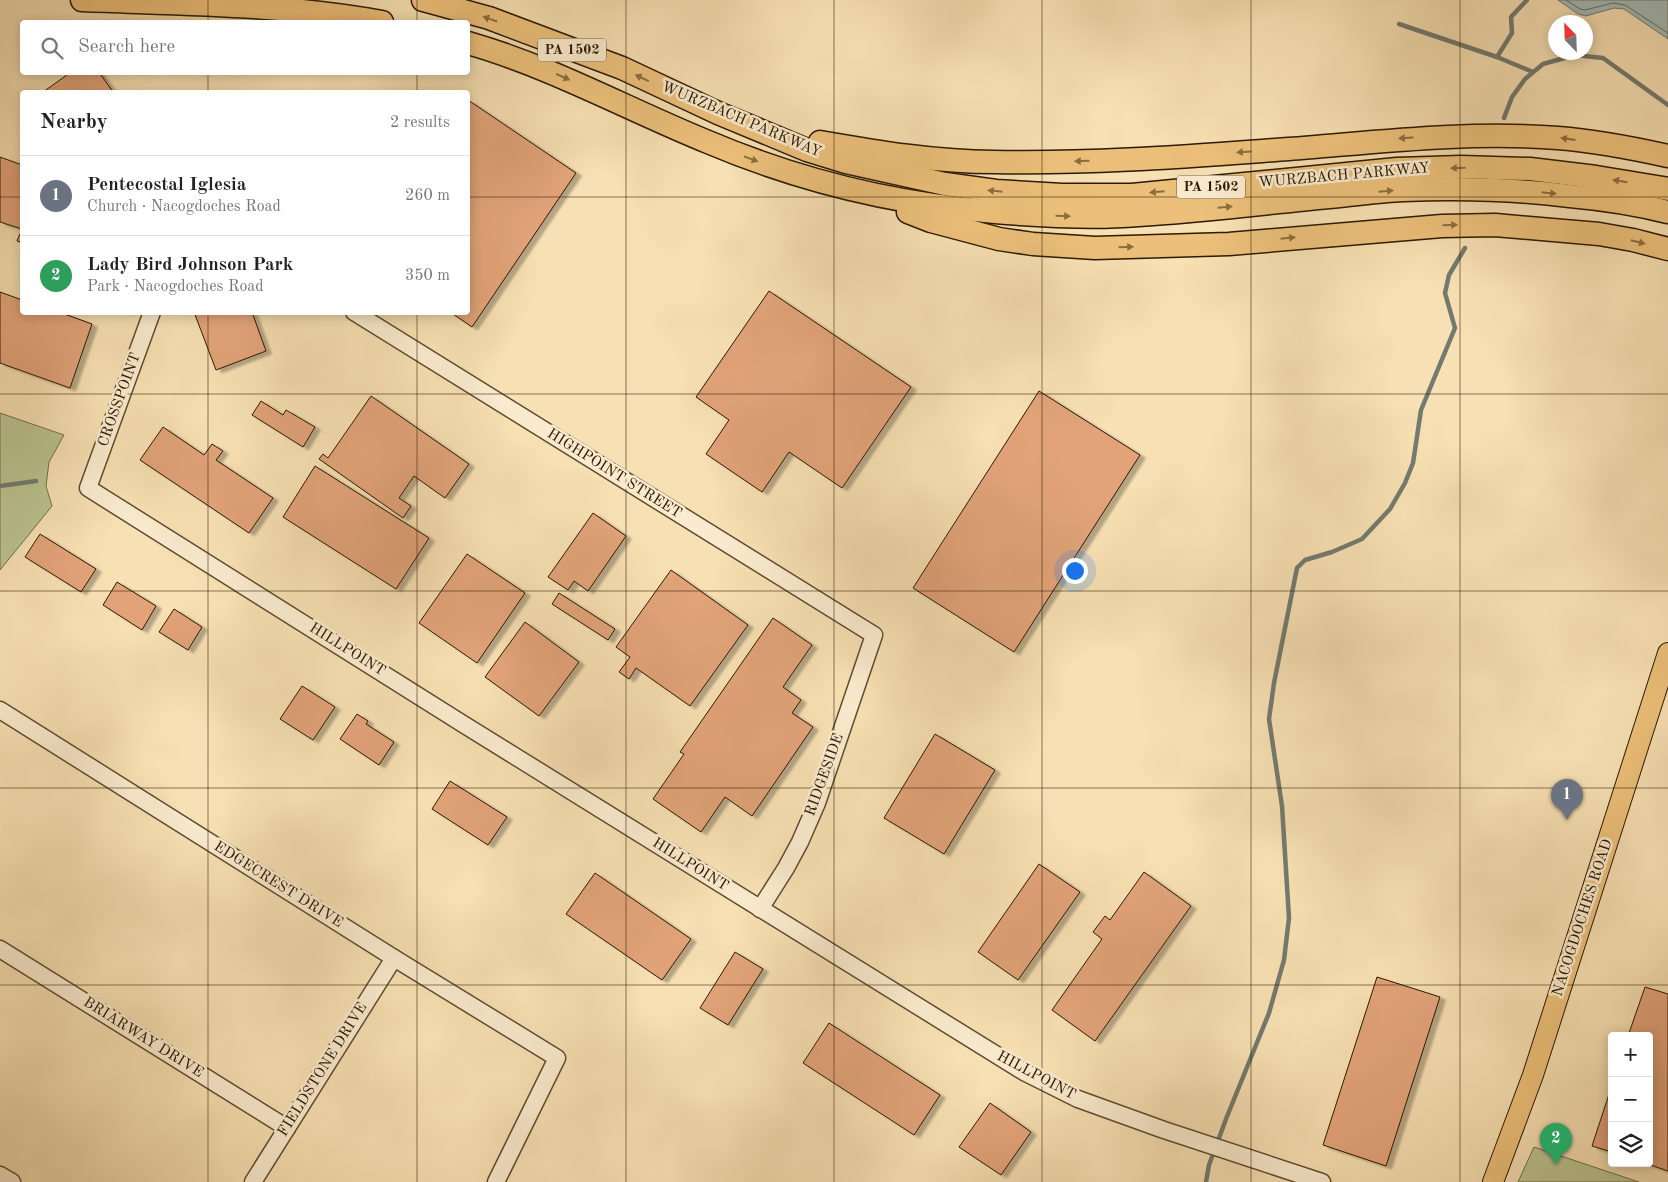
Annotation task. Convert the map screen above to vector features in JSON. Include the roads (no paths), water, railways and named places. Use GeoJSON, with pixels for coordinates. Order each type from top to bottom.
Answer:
{"type":"FeatureCollection","features":[{"type":"Feature","properties":{"kind":"highway"},"geometry":{"type":"LineString","coordinates":[[82,0],[248,7],[300,11],[367,20]]}},
{"type":"Feature","properties":{"kind":"highway","name":"WURZBACH PARKWAY"},"geometry":{"type":"LineString","coordinates":[[423,0],[489,18],[622,68],[718,113],[807,150],[846,162],[945,184],[1005,192],[1062,196],[1132,195],[1397,170],[1461,167],[1530,169],[1596,177],[1668,189]]}},
{"type":"Feature","properties":{"kind":"highway","name":"WURZBACH PARKWAY"},"geometry":{"type":"LineString","coordinates":[[470,44],[545,69],[706,142],[796,175],[841,188],[939,206],[1062,216],[1136,216],[1400,190],[1462,189],[1531,191],[1593,198],[1668,212]]}},
{"type":"Feature","properties":{"kind":"highway"},"geometry":{"type":"LineString","coordinates":[[760,131],[900,156],[993,162],[1127,160],[1404,138],[1466,136],[1561,138],[1668,156]]}},
{"type":"Feature","properties":{"kind":"highway"},"geometry":{"type":"LineString","coordinates":[[841,188],[931,221],[999,239],[1033,244],[1095,248],[1229,244],[1442,226],[1494,225],[1599,234],[1668,249]]}},
{"type":"Feature","properties":{"kind":"main road","name":"NACOGDOCHES ROAD"},"geometry":{"type":"LineString","coordinates":[[1493,1182],[1533,1075],[1668,653]]}},
{"type":"Feature","properties":{"kind":"street","name":"CROSSPOINT"},"geometry":{"type":"LineString","coordinates":[[88,488],[151,315]]}},
{"type":"Feature","properties":{"kind":"street","name":"HIGHPOINT STREET"},"geometry":{"type":"LineString","coordinates":[[359,315],[874,635]]}},
{"type":"Feature","properties":{"kind":"street","name":"HILLPOINT"},"geometry":{"type":"LineString","coordinates":[[88,488],[1024,1072],[1078,1099],[1164,1130],[1322,1182]]}},
{"type":"Feature","properties":{"kind":"street","name":"RIDGESIDE"},"geometry":{"type":"LineString","coordinates":[[760,908],[786,868],[814,810],[874,635]]}},
{"type":"Feature","properties":{"kind":"street","name":"EDGECREST DRIVE"},"geometry":{"type":"LineString","coordinates":[[0,710],[394,958],[557,1058],[496,1182]]}},
{"type":"Feature","properties":{"kind":"street","name":"BRIARWAY DRIVE"},"geometry":{"type":"LineString","coordinates":[[0,948],[287,1128]]}},
{"type":"Feature","properties":{"kind":"street","name":"FIELDSTONE DRIVE"},"geometry":{"type":"LineString","coordinates":[[254,1182],[394,958]]}},
{"type":"Feature","properties":{"kind":"street"},"geometry":{"type":"LineString","coordinates":[[0,1174],[12,1182]]}},
{"type":"Feature","properties":{"kind":"water"},"geometry":{"type":"Polygon","coordinates":[[[1558,0],[1668,0],[1668,39],[1624,9],[1614,8],[1590,15],[1578,14],[1558,0]]]}},
{"type":"Feature","properties":{"kind":"waterway"},"geometry":{"type":"LineString","coordinates":[[1497,57],[1512,33],[1511,17],[1527,0]]}},
{"type":"Feature","properties":{"kind":"waterway"},"geometry":{"type":"LineString","coordinates":[[1399,24],[1497,57],[1533,72]]}},
{"type":"Feature","properties":{"kind":"waterway"},"geometry":{"type":"LineString","coordinates":[[1504,118],[1512,97],[1525,79],[1543,64],[1575,55],[1603,58],[1668,105]]}},
{"type":"Feature","properties":{"kind":"waterway"},"geometry":{"type":"LineString","coordinates":[[1206,1182],[1209,1165],[1226,1119],[1269,1013],[1284,960],[1289,918],[1282,806],[1269,719],[1274,683],[1297,568],[1305,560],[1332,552],[1362,539],[1390,509],[1405,483],[1413,463],[1421,410],[1455,328],[1445,293],[1449,275],[1465,248]]}},
{"type":"Feature","properties":{"kind":"waterway"},"geometry":{"type":"LineString","coordinates":[[0,486],[36,481]]}},
{"type":"Feature","properties":{"kind":"place","name":"Pentecostal Iglesia"},"geometry":{"type":"Point","coordinates":[1567,820]}},
{"type":"Feature","properties":{"kind":"place","name":"Lady Bird Johnson Park"},"geometry":{"type":"Point","coordinates":[1556,1164]}}]}
